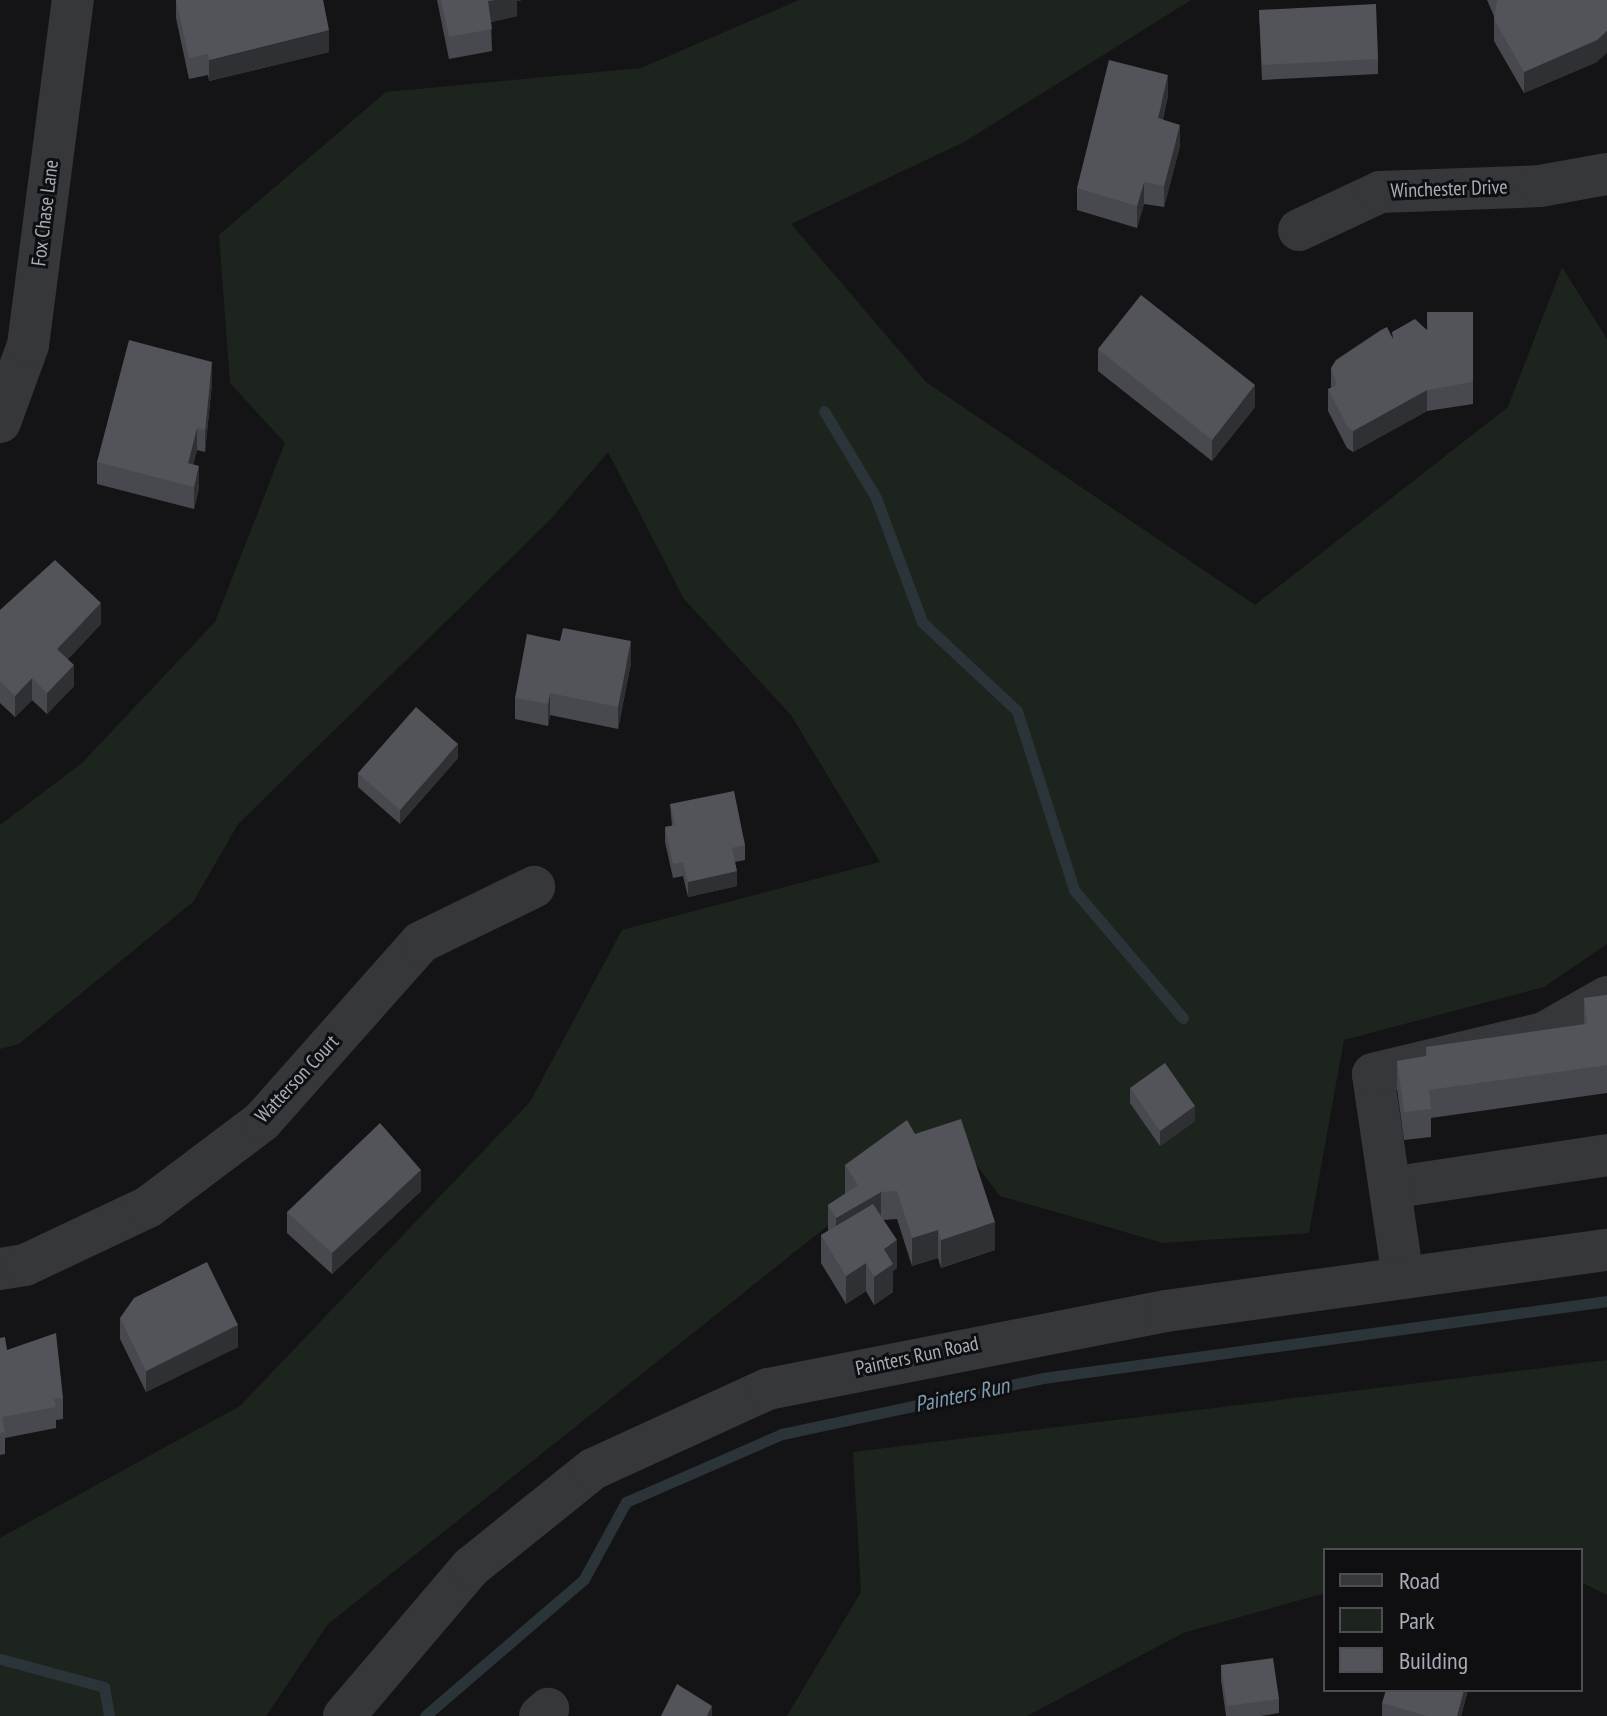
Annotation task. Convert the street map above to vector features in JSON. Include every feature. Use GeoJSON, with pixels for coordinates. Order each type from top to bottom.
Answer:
{"type":"FeatureCollection","features":[{"type":"Feature","properties":{"kind":"street","name":"Fox Chase Lane"},"geometry":{"type":"LineString","coordinates":[[0,422],[28,345],[73,0]]}},
{"type":"Feature","properties":{"kind":"street","name":"Winchester Drive"},"geometry":{"type":"LineString","coordinates":[[1299,230],[1380,192],[1540,186],[1607,174]]}},
{"type":"Feature","properties":{"kind":"street","name":"Watterson Court"},"geometry":{"type":"LineString","coordinates":[[0,1269],[25,1265],[148,1207],[262,1121],[421,942],[534,887]]}},
{"type":"Feature","properties":{"kind":"street"},"geometry":{"type":"LineString","coordinates":[[1403,1278],[1373,1074],[1544,1033],[1607,997]]}},
{"type":"Feature","properties":{"kind":"street"},"geometry":{"type":"LineString","coordinates":[[1390,1188],[1607,1155]]}},
{"type":"Feature","properties":{"kind":"street","name":"Painters Run Road"},"geometry":{"type":"LineString","coordinates":[[344,1716],[471,1567],[593,1469],[768,1389],[1105,1321],[1607,1250]]}},
{"type":"Feature","properties":{"kind":"green space"},"geometry":{"type":"Polygon","coordinates":[[[799,0],[1191,0],[964,142],[791,224],[926,382],[1255,605],[1508,407],[1562,267],[1607,339],[1607,944],[1544,987],[1344,1040],[1309,1233],[1163,1243],[1000,1196],[949,1129],[328,1624],[266,1716],[0,1716],[0,1538],[240,1406],[530,1102],[622,930],[880,862],[791,715],[684,599],[608,452],[551,519],[238,824],[193,902],[19,1044],[0,1049],[0,825],[82,763],[215,622],[285,443],[230,383],[219,235],[386,92],[641,68],[799,0]]]}},
{"type":"Feature","properties":{"kind":"green space"},"geometry":{"type":"Polygon","coordinates":[[[1607,1360],[1607,1595],[1583,1583],[1583,1548],[1323,1548],[1323,1594],[1183,1633],[1027,1716],[787,1716],[861,1592],[853,1452],[1607,1360]]]}},
{"type":"Feature","properties":{"kind":"building"},"geometry":{"type":"Polygon","coordinates":[[[176,0],[323,0],[329,30],[209,60],[208,54],[189,58],[176,0]]]}},
{"type":"Feature","properties":{"kind":"building"},"geometry":{"type":"Polygon","coordinates":[[[441,0],[494,0],[488,1],[492,29],[449,37],[441,0]]]}},
{"type":"Feature","properties":{"kind":"building"},"geometry":{"type":"Polygon","coordinates":[[[1497,0],[1607,0],[1607,31],[1597,40],[1524,72],[1494,19],[1497,0]]]}},
{"type":"Feature","properties":{"kind":"building"},"geometry":{"type":"Polygon","coordinates":[[[1376,4],[1378,59],[1262,65],[1259,10],[1376,4]]]}},
{"type":"Feature","properties":{"kind":"building"},"geometry":{"type":"Polygon","coordinates":[[[1109,60],[1168,75],[1158,118],[1180,125],[1164,186],[1144,182],[1137,206],[1077,188],[1109,60]]]}},
{"type":"Feature","properties":{"kind":"building"},"geometry":{"type":"Polygon","coordinates":[[[1141,295],[1255,385],[1212,440],[1098,349],[1141,295]]]}},
{"type":"Feature","properties":{"kind":"building"},"geometry":{"type":"Polygon","coordinates":[[[1427,312],[1473,312],[1473,382],[1427,390],[1353,431],[1347,426],[1328,389],[1337,385],[1331,368],[1336,360],[1387,327],[1393,339],[1392,332],[1415,319],[1428,331],[1427,312]]]}},
{"type":"Feature","properties":{"kind":"building"},"geometry":{"type":"Polygon","coordinates":[[[129,340],[212,362],[205,430],[197,428],[188,463],[199,466],[194,487],[97,462],[129,340]]]}},
{"type":"Feature","properties":{"kind":"building"},"geometry":{"type":"Polygon","coordinates":[[[55,560],[101,603],[57,649],[74,665],[47,693],[32,678],[15,696],[0,681],[0,610],[55,560]]]}},
{"type":"Feature","properties":{"kind":"building"},"geometry":{"type":"Polygon","coordinates":[[[563,628],[631,641],[618,707],[550,693],[548,704],[515,698],[527,634],[560,641],[563,628]]]}},
{"type":"Feature","properties":{"kind":"building"},"geometry":{"type":"Polygon","coordinates":[[[416,707],[458,744],[400,810],[358,773],[416,707]]]}},
{"type":"Feature","properties":{"kind":"building"},"geometry":{"type":"Polygon","coordinates":[[[734,791],[745,845],[732,848],[737,871],[688,882],[683,862],[673,864],[665,827],[675,825],[670,804],[734,791]]]}},
{"type":"Feature","properties":{"kind":"building"},"geometry":{"type":"Polygon","coordinates":[[[1607,995],[1607,1065],[1429,1090],[1431,1109],[1404,1112],[1397,1061],[1427,1056],[1426,1047],[1587,1024],[1584,998],[1607,995]]]}},
{"type":"Feature","properties":{"kind":"building"},"geometry":{"type":"Polygon","coordinates":[[[1165,1063],[1195,1106],[1160,1131],[1130,1088],[1165,1063]]]}},
{"type":"Feature","properties":{"kind":"building"},"geometry":{"type":"Polygon","coordinates":[[[961,1119],[995,1222],[941,1240],[938,1230],[912,1238],[897,1191],[881,1192],[836,1218],[828,1205],[858,1185],[845,1165],[907,1120],[915,1134],[961,1119]]]}},
{"type":"Feature","properties":{"kind":"building"},"geometry":{"type":"Polygon","coordinates":[[[380,1123],[421,1170],[332,1253],[287,1212],[380,1123]]]}},
{"type":"Feature","properties":{"kind":"building"},"geometry":{"type":"Polygon","coordinates":[[[873,1204],[897,1240],[884,1249],[893,1264],[874,1277],[866,1263],[846,1276],[821,1235],[873,1204]]]}},
{"type":"Feature","properties":{"kind":"building"},"geometry":{"type":"Polygon","coordinates":[[[207,1262],[238,1325],[146,1371],[120,1318],[134,1298],[207,1262]]]}},
{"type":"Feature","properties":{"kind":"building"},"geometry":{"type":"Polygon","coordinates":[[[56,1333],[63,1398],[54,1399],[56,1407],[2,1417],[5,1432],[0,1433],[0,1338],[5,1337],[7,1350],[56,1333]]]}},
{"type":"Feature","properties":{"kind":"building"},"geometry":{"type":"Polygon","coordinates":[[[1273,1658],[1279,1699],[1227,1706],[1221,1665],[1273,1658]]]}},
{"type":"Feature","properties":{"kind":"building"},"geometry":{"type":"Polygon","coordinates":[[[677,1684],[712,1706],[707,1716],[661,1716],[677,1684]]]}},
{"type":"Feature","properties":{"kind":"building"},"geometry":{"type":"Polygon","coordinates":[[[1385,1692],[1463,1692],[1457,1716],[1427,1716],[1382,1703],[1385,1692]]]}},
{"type":"Feature","properties":{"kind":"waterway"},"geometry":{"type":"LineString","coordinates":[[824,411],[876,498],[922,622],[1017,711],[1074,890],[1183,1018]]}},
{"type":"Feature","properties":{"kind":"waterway","name":"Painters Run"},"geometry":{"type":"LineString","coordinates":[[425,1716],[584,1579],[626,1502],[782,1434],[1043,1378],[1607,1301]]}},
{"type":"Feature","properties":{"kind":"waterway"},"geometry":{"type":"LineString","coordinates":[[1,1659],[104,1687],[109,1716]]}}]}
